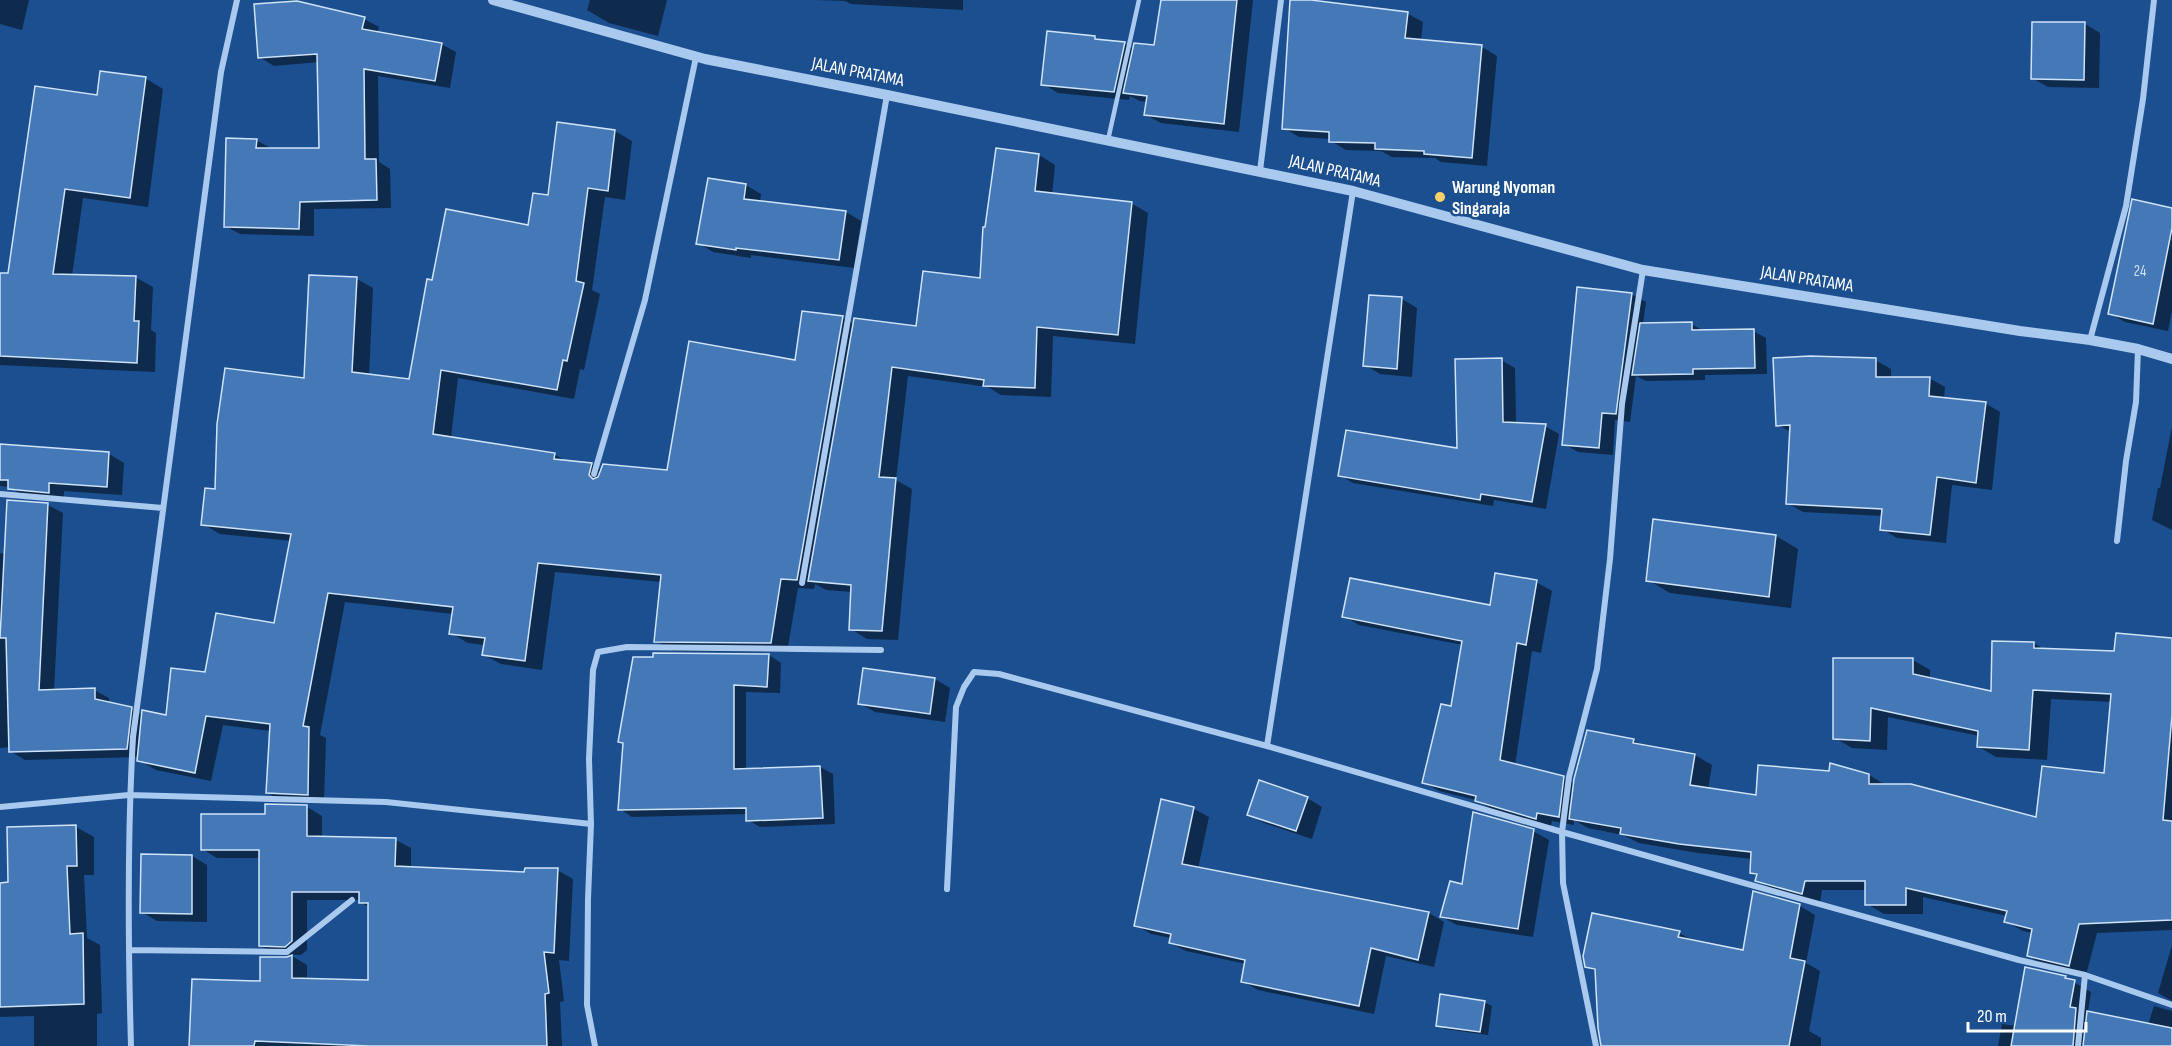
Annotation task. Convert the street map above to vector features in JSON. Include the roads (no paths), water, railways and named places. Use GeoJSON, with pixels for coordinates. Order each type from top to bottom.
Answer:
{"type":"FeatureCollection","features":[{"type":"Feature","properties":{"kind":"street"},"geometry":{"type":"LineString","coordinates":[[131,1046],[129,795],[133,737],[221,72],[237,0]]}},
{"type":"Feature","properties":{"kind":"street","name":"JALAN PRATAMA"},"geometry":{"type":"LineString","coordinates":[[493,0],[696,57],[887,94],[1353,191],[1643,270],[2020,331],[2090,340],[2138,349],[2172,359]]}},
{"type":"Feature","properties":{"kind":"street"},"geometry":{"type":"LineString","coordinates":[[1260,171],[1281,0]]}},
{"type":"Feature","properties":{"kind":"street"},"geometry":{"type":"LineString","coordinates":[[2090,340],[2126,206],[2143,99],[2154,0]]}},
{"type":"Feature","properties":{"kind":"street"},"geometry":{"type":"LineString","coordinates":[[594,474],[645,300],[696,57]]}},
{"type":"Feature","properties":{"kind":"street"},"geometry":{"type":"LineString","coordinates":[[802,583],[887,94]]}},
{"type":"Feature","properties":{"kind":"street"},"geometry":{"type":"LineString","coordinates":[[1267,746],[1353,191]]}},
{"type":"Feature","properties":{"kind":"street"},"geometry":{"type":"LineString","coordinates":[[1596,1046],[1563,883],[1562,832],[1569,777],[1597,669],[1610,559],[1622,404],[1643,270]]}},
{"type":"Feature","properties":{"kind":"street"},"geometry":{"type":"LineString","coordinates":[[2117,541],[2126,460],[2136,402],[2138,349]]}},
{"type":"Feature","properties":{"kind":"street"},"geometry":{"type":"LineString","coordinates":[[0,494],[163,508]]}},
{"type":"Feature","properties":{"kind":"street"},"geometry":{"type":"LineString","coordinates":[[595,1046],[587,1005],[591,824],[589,759],[593,670],[598,652],[627,647],[881,650]]}},
{"type":"Feature","properties":{"kind":"street"},"geometry":{"type":"LineString","coordinates":[[947,889],[956,707],[964,687],[974,672],[999,674],[1267,746],[1562,832],[2019,960],[2085,975],[2172,1005]]}},
{"type":"Feature","properties":{"kind":"street"},"geometry":{"type":"LineString","coordinates":[[0,807],[129,795],[386,802],[591,824]]}},
{"type":"Feature","properties":{"kind":"street"},"geometry":{"type":"LineString","coordinates":[[129,950],[287,952],[352,900]]}},
{"type":"Feature","properties":{"kind":"street"},"geometry":{"type":"LineString","coordinates":[[2078,1046],[2085,975]]}},
{"type":"Feature","properties":{"kind":"lane"},"geometry":{"type":"LineString","coordinates":[[1108,140],[1139,0]]}},
{"type":"Feature","properties":{"kind":"place","name":"Warung Nyoman Singaraja"},"geometry":{"type":"Point","coordinates":[1440,197]}}]}
